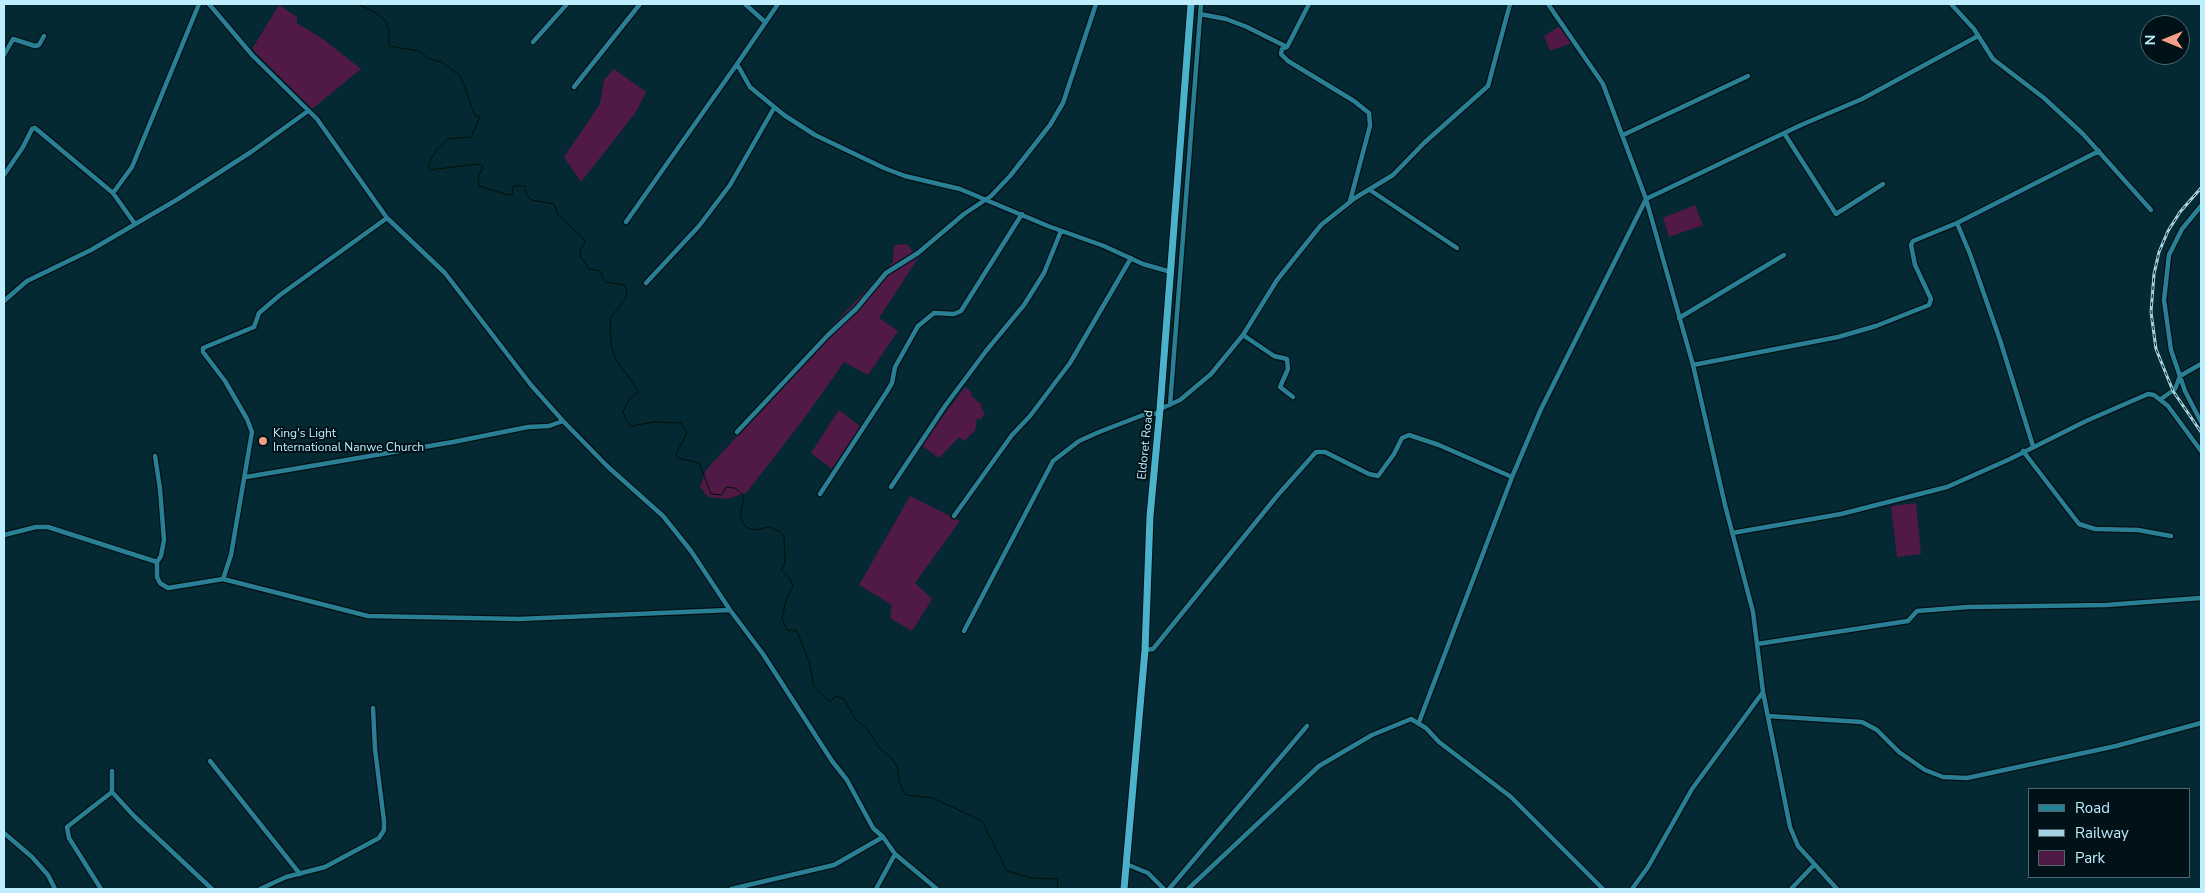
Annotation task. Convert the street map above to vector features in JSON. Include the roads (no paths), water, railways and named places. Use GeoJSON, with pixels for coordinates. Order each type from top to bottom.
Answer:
{"type":"FeatureCollection","features":[{"type":"Feature","properties":{"kind":"highway","name":"Eldoret Road"},"geometry":{"type":"LineString","coordinates":[[1124,889],[1144,650],[1150,516],[1160,411],[1191,4]]}},
{"type":"Feature","properties":{"kind":"street"},"geometry":{"type":"LineString","coordinates":[[113,193],[132,167],[199,4]]}},
{"type":"Feature","properties":{"kind":"street"},"geometry":{"type":"LineString","coordinates":[[209,4],[253,56],[321,124],[387,218],[445,273],[531,385],[607,466],[663,516],[691,551],[730,610],[763,654],[832,761],[847,780],[873,828],[884,837],[895,854],[937,889]]}},
{"type":"Feature","properties":{"kind":"street"},"geometry":{"type":"LineString","coordinates":[[533,42],[567,4]]}},
{"type":"Feature","properties":{"kind":"street"},"geometry":{"type":"LineString","coordinates":[[574,87],[640,4]]}},
{"type":"Feature","properties":{"kind":"street"},"geometry":{"type":"LineString","coordinates":[[744,4],[765,22]]}},
{"type":"Feature","properties":{"kind":"street"},"geometry":{"type":"LineString","coordinates":[[626,222],[778,4]]}},
{"type":"Feature","properties":{"kind":"street"},"geometry":{"type":"LineString","coordinates":[[737,432],[828,335],[873,291],[886,273],[918,253],[964,214],[987,199],[1010,176],[1057,114],[1072,78],[1096,4]]}},
{"type":"Feature","properties":{"kind":"street"},"geometry":{"type":"LineString","coordinates":[[1170,405],[1201,4]]}},
{"type":"Feature","properties":{"kind":"street"},"geometry":{"type":"LineString","coordinates":[[1309,4],[1287,47],[1282,48],[1281,52],[1284,59],[1354,101],[1369,113],[1370,126],[1350,203]]}},
{"type":"Feature","properties":{"kind":"street"},"geometry":{"type":"LineString","coordinates":[[964,631],[1053,461],[1079,441],[1143,415],[1160,411],[1204,382],[1243,335],[1264,298],[1314,233],[1330,217],[1393,175],[1424,143],[1488,86],[1510,4]]}},
{"type":"Feature","properties":{"kind":"street"},"geometry":{"type":"LineString","coordinates":[[1548,4],[1597,74],[1623,135],[1646,199],[1693,365],[1732,533],[1753,612],[1763,692],[1790,827],[1798,846],[1838,889]]}},
{"type":"Feature","properties":{"kind":"street"},"geometry":{"type":"LineString","coordinates":[[1951,4],[1978,36],[1994,59],[2044,98],[2099,151],[2151,210]]}},
{"type":"Feature","properties":{"kind":"street"},"geometry":{"type":"LineString","coordinates":[[1200,14],[1223,18],[1247,27],[1287,47]]}},
{"type":"Feature","properties":{"kind":"street"},"geometry":{"type":"LineString","coordinates":[[4,55],[13,39],[35,46],[39,45],[44,36]]}},
{"type":"Feature","properties":{"kind":"street"},"geometry":{"type":"LineString","coordinates":[[1419,722],[1512,477],[1541,409],[1646,199],[1784,133],[1862,99],[1978,36]]}},
{"type":"Feature","properties":{"kind":"street"},"geometry":{"type":"LineString","coordinates":[[737,64],[750,87],[774,108],[815,135],[904,176],[960,189],[1061,231],[1086,238],[1131,258],[1171,272]]}},
{"type":"Feature","properties":{"kind":"street"},"geometry":{"type":"LineString","coordinates":[[1623,135],[1748,76]]}},
{"type":"Feature","properties":{"kind":"street"},"geometry":{"type":"LineString","coordinates":[[646,283],[699,226],[730,185],[774,108]]}},
{"type":"Feature","properties":{"kind":"street"},"geometry":{"type":"LineString","coordinates":[[4,301],[27,281],[91,250],[178,199],[251,152],[308,110]]}},
{"type":"Feature","properties":{"kind":"street"},"geometry":{"type":"LineString","coordinates":[[4,175],[32,129],[35,128],[113,193],[135,224]]}},
{"type":"Feature","properties":{"kind":"street"},"geometry":{"type":"LineString","coordinates":[[1784,133],[1836,214],[1883,184]]}},
{"type":"Feature","properties":{"kind":"street"},"geometry":{"type":"LineString","coordinates":[[1693,365],[1838,337],[1876,326],[1928,305],[1931,298],[1915,265],[1911,245],[1913,241],[1957,223],[2099,151]]}},
{"type":"Feature","properties":{"kind":"street"},"geometry":{"type":"LineString","coordinates":[[1370,190],[1457,248]]}},
{"type":"Feature","properties":{"kind":"street"},"geometry":{"type":"LineString","coordinates":[[2201,206],[2178,237],[2166,267],[2164,300],[2165,323],[2180,376],[2185,391],[2201,422]]}},
{"type":"Feature","properties":{"kind":"street"},"geometry":{"type":"LineString","coordinates":[[820,494],[892,383],[895,367],[918,326],[934,313],[954,314],[961,312],[1022,214]]}},
{"type":"Feature","properties":{"kind":"street"},"geometry":{"type":"LineString","coordinates":[[223,579],[231,555],[246,477],[251,425],[225,381],[203,352],[204,348],[254,327],[260,313],[280,295],[387,218]]}},
{"type":"Feature","properties":{"kind":"street"},"geometry":{"type":"LineString","coordinates":[[1957,223],[1970,254],[2000,340],[2033,446]]}},
{"type":"Feature","properties":{"kind":"street"},"geometry":{"type":"LineString","coordinates":[[891,487],[950,400],[986,351],[1024,305],[1044,273],[1061,231]]}},
{"type":"Feature","properties":{"kind":"street"},"geometry":{"type":"LineString","coordinates":[[1679,318],[1784,255]]}},
{"type":"Feature","properties":{"kind":"street"},"geometry":{"type":"LineString","coordinates":[[954,516],[1012,435],[1030,416],[1070,363],[1131,258]]}},
{"type":"Feature","properties":{"kind":"street"},"geometry":{"type":"LineString","coordinates":[[1243,335],[1274,356],[1287,359],[1288,368],[1280,387],[1293,397]]}},
{"type":"Feature","properties":{"kind":"street"},"geometry":{"type":"LineString","coordinates":[[2161,399],[2175,389],[2180,376],[2201,364]]}},
{"type":"Feature","properties":{"kind":"street"},"geometry":{"type":"LineString","coordinates":[[2175,389],[2185,391]]}},
{"type":"Feature","properties":{"kind":"street"},"geometry":{"type":"LineString","coordinates":[[1732,533],[1841,514],[1947,487],[2033,446],[2151,394],[2161,399],[2177,416],[2201,452]]}},
{"type":"Feature","properties":{"kind":"street"},"geometry":{"type":"LineString","coordinates":[[246,477],[453,442],[528,427],[550,426],[563,421]]}},
{"type":"Feature","properties":{"kind":"street"},"geometry":{"type":"LineString","coordinates":[[1144,650],[1153,649],[1276,496],[1316,452],[1325,452],[1369,474],[1378,476],[1394,454],[1402,438],[1409,435],[1439,445],[1512,477]]}},
{"type":"Feature","properties":{"kind":"street"},"geometry":{"type":"LineString","coordinates":[[2023,451],[2079,524],[2095,528],[2138,530],[2171,536]]}},
{"type":"Feature","properties":{"kind":"street"},"geometry":{"type":"LineString","coordinates":[[155,456],[164,540],[161,556],[157,562],[157,577],[160,583],[168,588],[223,579],[368,616],[519,618],[730,610]]}},
{"type":"Feature","properties":{"kind":"street"},"geometry":{"type":"LineString","coordinates":[[4,535],[36,527],[48,527],[157,562]]}},
{"type":"Feature","properties":{"kind":"street"},"geometry":{"type":"LineString","coordinates":[[1757,644],[1908,621],[1917,611],[1968,607],[2106,605],[2201,598]]}},
{"type":"Feature","properties":{"kind":"street"},"geometry":{"type":"LineString","coordinates":[[1632,889],[1648,867],[1692,788],[1763,692]]}},
{"type":"Feature","properties":{"kind":"street"},"geometry":{"type":"LineString","coordinates":[[260,889],[300,874],[324,868],[379,838],[384,830],[373,708]]}},
{"type":"Feature","properties":{"kind":"street"},"geometry":{"type":"LineString","coordinates":[[1768,716],[1862,722],[1877,730],[1899,752],[1925,770],[1943,777],[1967,778],[2070,756],[2201,723]]}},
{"type":"Feature","properties":{"kind":"street"},"geometry":{"type":"LineString","coordinates":[[1188,889],[1328,759],[1372,736],[1412,719],[1419,722],[1439,742],[1532,816],[1603,889]]}},
{"type":"Feature","properties":{"kind":"street"},"geometry":{"type":"LineString","coordinates":[[1169,889],[1306,726]]}},
{"type":"Feature","properties":{"kind":"street"},"geometry":{"type":"LineString","coordinates":[[210,761],[300,874]]}},
{"type":"Feature","properties":{"kind":"street"},"geometry":{"type":"LineString","coordinates":[[112,771],[112,792],[134,816],[212,889]]}},
{"type":"Feature","properties":{"kind":"street"},"geometry":{"type":"LineString","coordinates":[[101,889],[70,838],[67,827],[112,792]]}},
{"type":"Feature","properties":{"kind":"street"},"geometry":{"type":"LineString","coordinates":[[4,833],[48,875],[55,889]]}},
{"type":"Feature","properties":{"kind":"street"},"geometry":{"type":"LineString","coordinates":[[731,889],[834,865],[884,837]]}},
{"type":"Feature","properties":{"kind":"street"},"geometry":{"type":"LineString","coordinates":[[876,889],[895,854]]}},
{"type":"Feature","properties":{"kind":"street"},"geometry":{"type":"LineString","coordinates":[[1126,864],[1148,873],[1164,889]]}},
{"type":"Feature","properties":{"kind":"street"},"geometry":{"type":"LineString","coordinates":[[1791,889],[1814,865]]}},
{"type":"Feature","properties":{"kind":"waterway"},"geometry":{"type":"LineString","coordinates":[[357,4],[373,11],[385,20],[389,29],[389,46],[419,51],[429,59],[442,62],[461,77],[473,111],[476,116],[480,117],[471,137],[447,139],[437,149],[429,163],[429,170],[478,164],[483,166],[478,179],[479,186],[508,195],[512,195],[513,186],[525,186],[527,196],[532,200],[554,204],[558,215],[583,238],[585,242],[580,250],[581,257],[589,269],[600,271],[605,282],[624,285],[627,290],[626,298],[611,317],[610,328],[611,344],[615,358],[639,392],[630,398],[623,412],[626,420],[631,426],[654,422],[681,423],[687,433],[676,454],[678,458],[699,463],[711,494],[722,495],[726,487],[735,488],[744,496],[740,517],[746,527],[754,530],[768,527],[779,531],[784,536],[785,564],[781,570],[790,579],[793,586],[786,600],[782,619],[787,630],[797,631],[809,661],[814,687],[830,702],[836,696],[844,699],[856,720],[867,729],[880,749],[892,758],[898,769],[899,782],[905,795],[933,798],[982,821],[1007,871],[1032,878],[1057,879],[1058,889]]}},
{"type":"Feature","properties":{"kind":"railway"},"geometry":{"type":"LineString","coordinates":[[2201,188],[2180,212],[2168,231],[2159,252],[2154,274],[2151,312],[2156,349],[2173,391],[2201,432]]}},
{"type":"Feature","properties":{"kind":"place","name":"King's Light International Nanwe Church"},"geometry":{"type":"Point","coordinates":[263,441]}}]}
